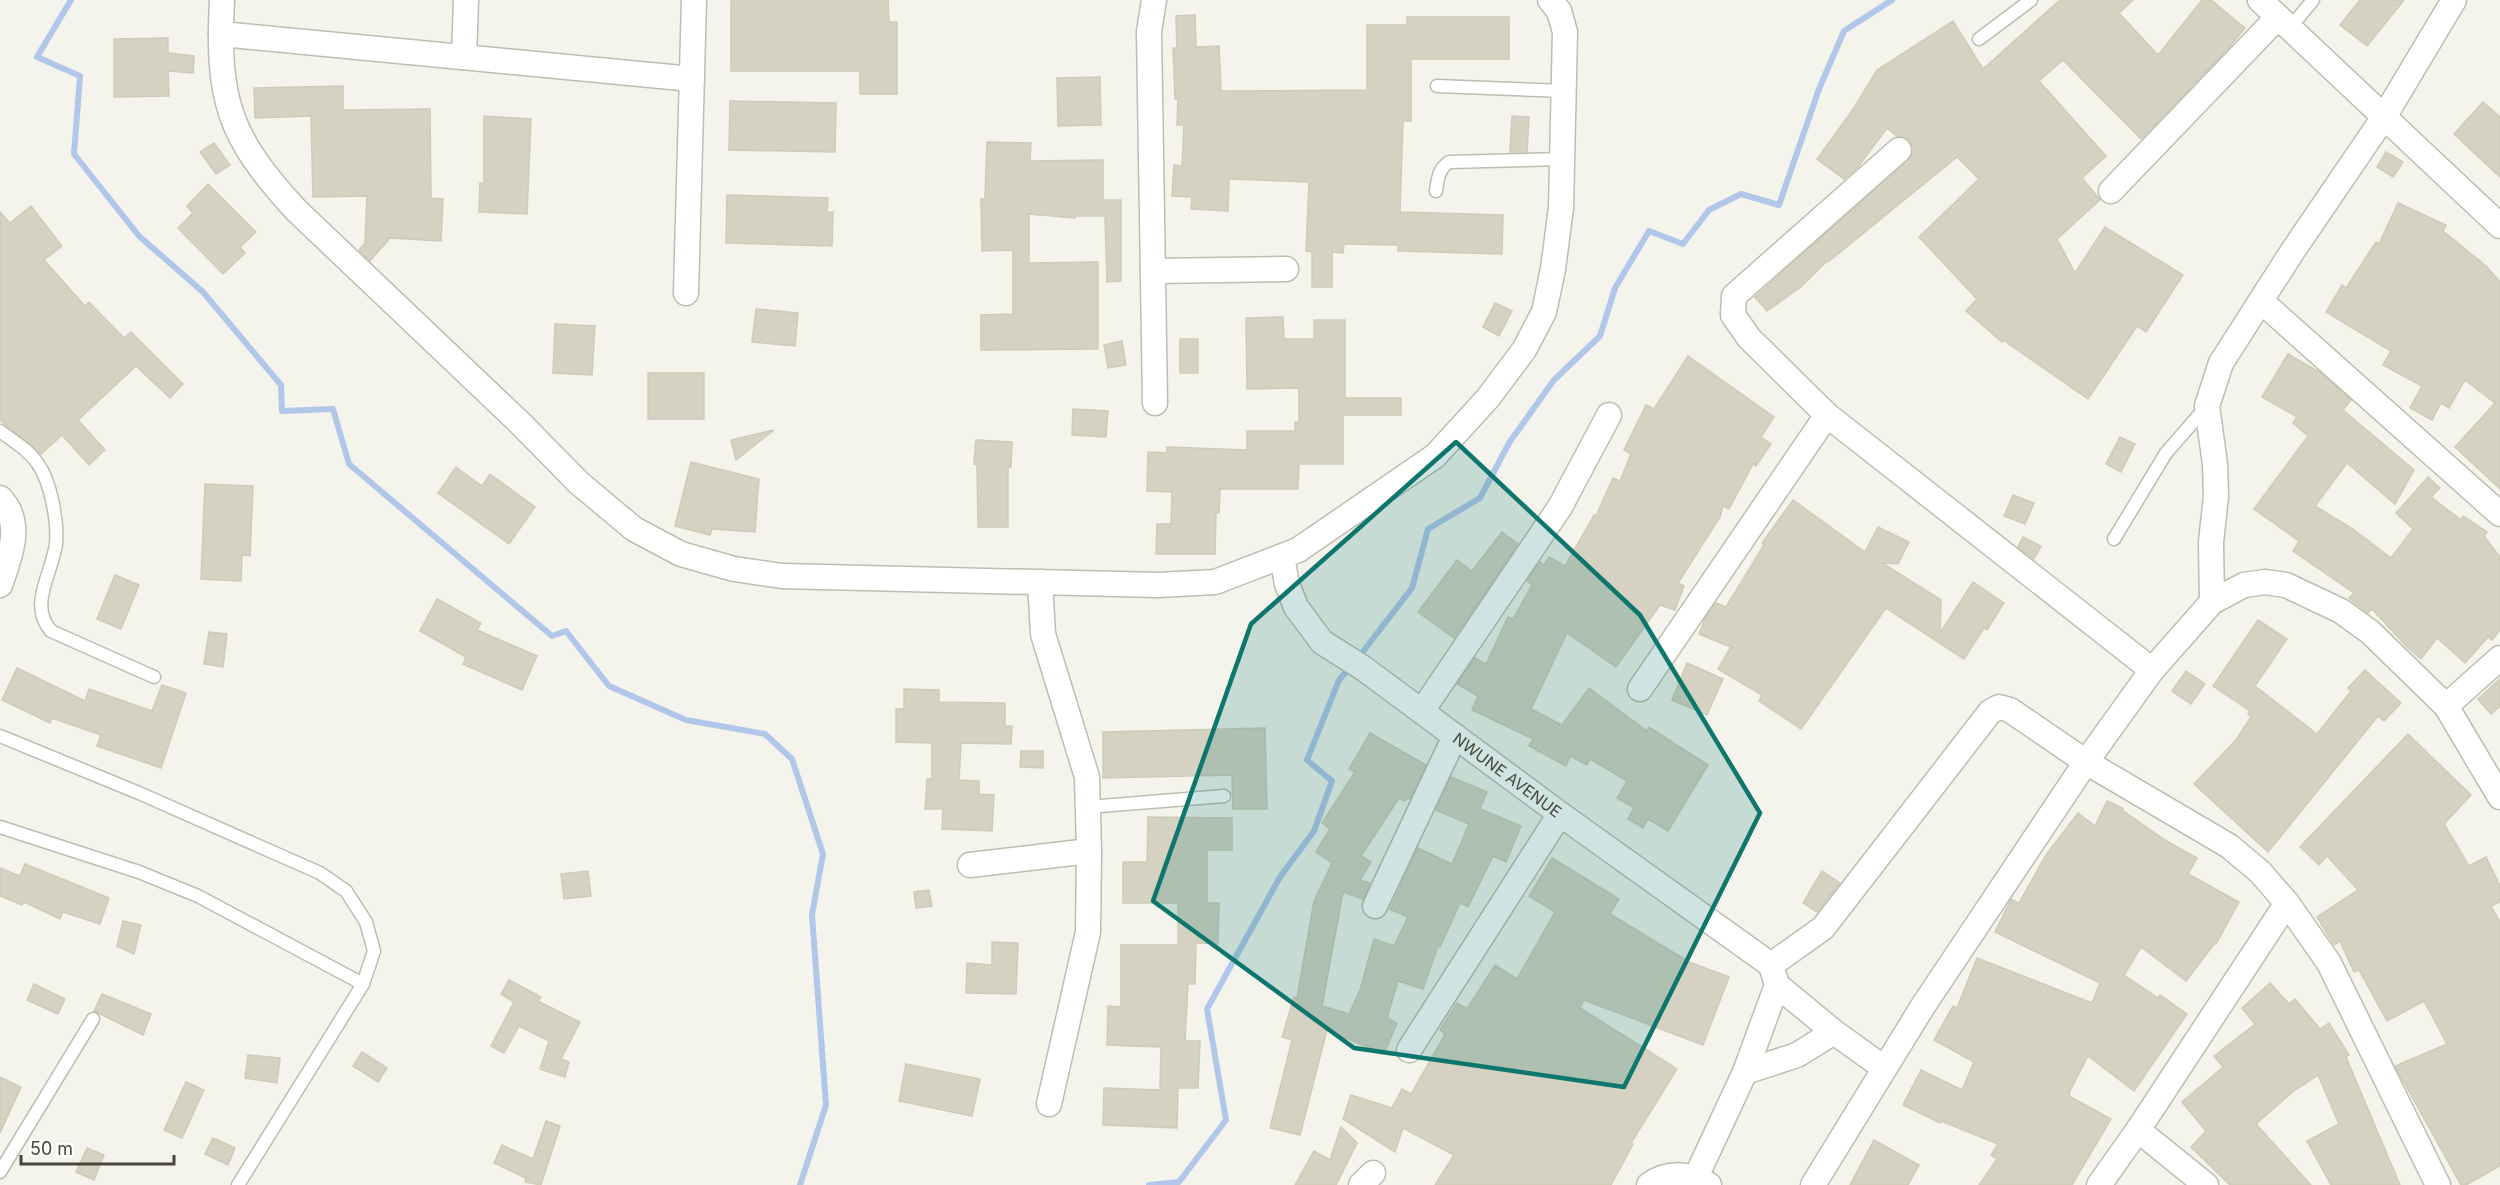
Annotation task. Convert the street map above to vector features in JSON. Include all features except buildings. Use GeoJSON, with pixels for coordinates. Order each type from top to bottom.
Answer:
{"type":"FeatureCollection","features":[{"type":"Feature","properties":{"kind":"street"},"geometry":{"type":"LineString","coordinates":[[222,0],[220,33],[225,99],[245,146],[268,180],[296,210],[579,483],[634,529],[681,554],[734,569],[782,576],[1158,585],[1215,582],[1298,550],[1436,456],[1488,398],[1524,350],[1544,312],[1562,208],[1564,32],[1559,10],[1550,0]]}},
{"type":"Feature","properties":{"kind":"street"},"geometry":{"type":"LineString","coordinates":[[465,57],[466,0]]}},
{"type":"Feature","properties":{"kind":"street"},"geometry":{"type":"LineString","coordinates":[[686,293],[694,0]]}},
{"type":"Feature","properties":{"kind":"street"},"geometry":{"type":"LineString","coordinates":[[1154,0],[1149,32],[1155,403]]}},
{"type":"Feature","properties":{"kind":"street"},"geometry":{"type":"LineString","coordinates":[[2260,0],[2384,117],[2497,218]]}},
{"type":"Feature","properties":{"kind":"street"},"geometry":{"type":"LineString","coordinates":[[2212,602],[2211,542],[2216,496],[2215,464],[2207,406],[2221,363],[2292,252],[2384,117],[2454,0]]}},
{"type":"Feature","properties":{"kind":"street"},"geometry":{"type":"LineString","coordinates":[[2111,191],[2284,23]]}},
{"type":"Feature","properties":{"kind":"street"},"geometry":{"type":"LineString","coordinates":[[220,33],[692,79]]}},
{"type":"Feature","properties":{"kind":"street"},"geometry":{"type":"LineString","coordinates":[[1899,150],[1734,296],[1733,315],[1749,338],[1827,414],[2152,670]]}},
{"type":"Feature","properties":{"kind":"street"},"geometry":{"type":"LineString","coordinates":[[1153,271],[1286,269]]}},
{"type":"Feature","properties":{"kind":"street"},"geometry":{"type":"LineString","coordinates":[[2262,302],[2500,514]]}},
{"type":"Feature","properties":{"kind":"street"},"geometry":{"type":"LineString","coordinates":[[1640,689],[1827,414]]}},
{"type":"Feature","properties":{"kind":"street"},"geometry":{"type":"LineString","coordinates":[[1422,711],[1560,507],[1609,415]]}},
{"type":"Feature","properties":{"kind":"street"},"geometry":{"type":"LineString","coordinates":[[0,498],[14,523],[11,554],[0,585]]}},
{"type":"Feature","properties":{"kind":"street","name":"NWUNE AVENUE"},"geometry":{"type":"LineString","coordinates":[[1282,557],[1287,584],[1296,607],[1322,642],[1363,668],[1422,711],[1774,975],[1834,1032],[1884,1068]]}},
{"type":"Feature","properties":{"kind":"street"},"geometry":{"type":"LineString","coordinates":[[1040,582],[1043,634],[1087,777],[1089,851],[1088,932],[1049,1104]]}},
{"type":"Feature","properties":{"kind":"street"},"geometry":{"type":"LineString","coordinates":[[1813,1185],[1923,1006],[2086,762],[2152,670],[2212,602],[2244,585],[2265,582],[2286,585],[2315,597],[2370,632],[2446,706],[2500,796]]}},
{"type":"Feature","properties":{"kind":"street"},"geometry":{"type":"LineString","coordinates":[[2446,706],[2500,658]]}},
{"type":"Feature","properties":{"kind":"street"},"geometry":{"type":"LineString","coordinates":[[1649,1185],[1657,1179],[1678,1174],[1702,1181],[1745,1072],[1774,975],[1823,928],[1990,712],[1999,707],[2010,710],[2086,762],[2229,846],[2260,872],[2287,903],[2329,963],[2438,1185]]}},
{"type":"Feature","properties":{"kind":"street"},"geometry":{"type":"LineString","coordinates":[[1375,906],[1455,736]]}},
{"type":"Feature","properties":{"kind":"street"},"geometry":{"type":"LineString","coordinates":[[1409,1050],[1560,814]]}},
{"type":"Feature","properties":{"kind":"street"},"geometry":{"type":"LineString","coordinates":[[970,865],[1089,851]]}},
{"type":"Feature","properties":{"kind":"street"},"geometry":{"type":"LineString","coordinates":[[2099,1185],[2138,1130],[2287,903]]}},
{"type":"Feature","properties":{"kind":"street"},"geometry":{"type":"LineString","coordinates":[[1745,1072],[1797,1055],[1834,1032]]}},
{"type":"Feature","properties":{"kind":"street"},"geometry":{"type":"LineString","coordinates":[[2138,1130],[2206,1185]]}},
{"type":"Feature","properties":{"kind":"lane"},"geometry":{"type":"LineString","coordinates":[[1979,39],[2031,0]]}},
{"type":"Feature","properties":{"kind":"lane"},"geometry":{"type":"LineString","coordinates":[[2284,23],[2313,0]]}},
{"type":"Feature","properties":{"kind":"lane"},"geometry":{"type":"LineString","coordinates":[[1437,86],[1564,91]]}},
{"type":"Feature","properties":{"kind":"lane"},"geometry":{"type":"LineString","coordinates":[[1436,191],[1438,173],[1449,162],[1562,159]]}},
{"type":"Feature","properties":{"kind":"lane"},"geometry":{"type":"LineString","coordinates":[[2114,539],[2166,453],[2207,406]]}},
{"type":"Feature","properties":{"kind":"lane"},"geometry":{"type":"LineString","coordinates":[[0,431],[38,464],[44,474],[54,513],[56,545],[39,609],[43,622],[51,631],[154,677]]}},
{"type":"Feature","properties":{"kind":"lane"},"geometry":{"type":"LineString","coordinates":[[0,736],[139,793],[320,873],[346,891],[366,922],[374,951],[363,984],[238,1185]]}},
{"type":"Feature","properties":{"kind":"lane"},"geometry":{"type":"LineString","coordinates":[[1088,807],[1224,796]]}},
{"type":"Feature","properties":{"kind":"lane"},"geometry":{"type":"LineString","coordinates":[[0,827],[139,872],[198,896],[363,984]]}},
{"type":"Feature","properties":{"kind":"lane"},"geometry":{"type":"LineString","coordinates":[[0,1172],[93,1019]]}},
{"type":"Feature","properties":{"kind":"highlighted area"},"geometry":{"type":"Polygon","coordinates":[[[1456,442],[1640,615],[1760,813],[1624,1087],[1354,1048],[1153,901],[1251,624],[1456,442]]]}},
{"type":"Feature","properties":{"kind":"waterway"},"geometry":{"type":"LineString","coordinates":[[71,0],[37,57],[80,76],[74,154],[139,236],[203,292],[281,385],[282,411],[333,409],[349,464],[552,636],[566,631],[609,686],[686,720],[765,734],[792,759],[823,854],[812,915],[826,1105],[800,1185]]}},
{"type":"Feature","properties":{"kind":"waterway"},"geometry":{"type":"LineString","coordinates":[[1358,658],[1412,588],[1428,529],[1480,498],[1509,443],[1554,380],[1600,336],[1615,288],[1649,231],[1683,244],[1709,210],[1741,194],[1779,205],[1819,89],[1844,31],[1892,0]]}},
{"type":"Feature","properties":{"kind":"waterway"},"geometry":{"type":"LineString","coordinates":[[1149,1185],[1179,1182],[1226,1120],[1207,1009],[1280,877],[1314,831],[1332,781],[1307,760],[1339,680],[1351,666]]}}]}
